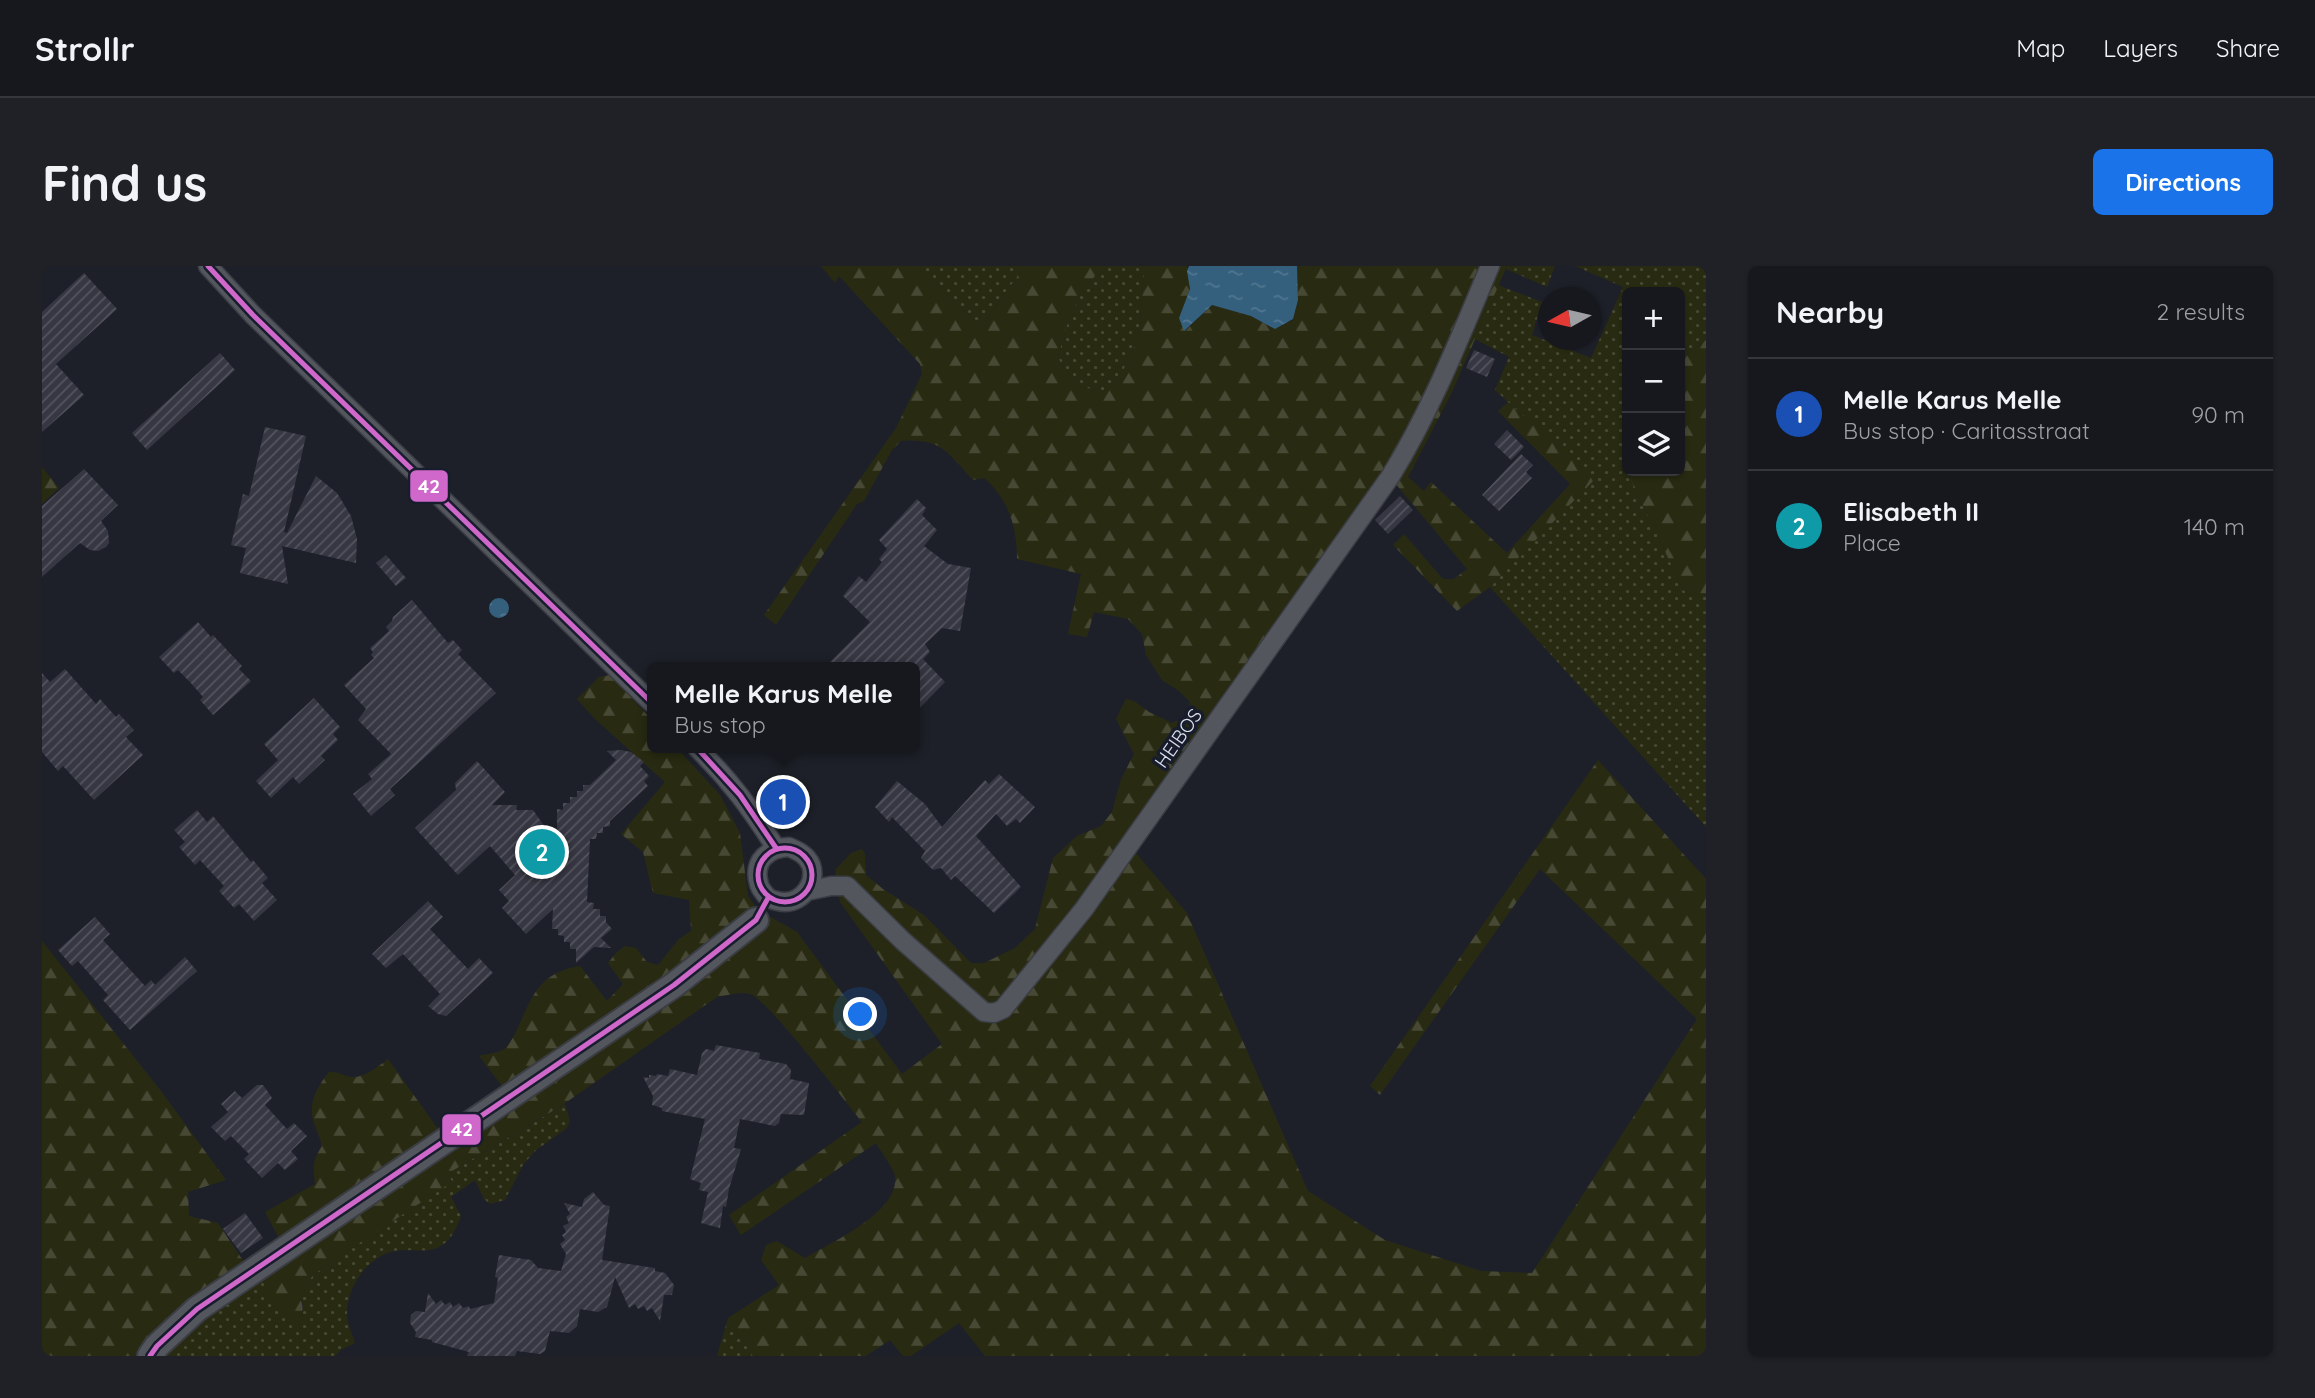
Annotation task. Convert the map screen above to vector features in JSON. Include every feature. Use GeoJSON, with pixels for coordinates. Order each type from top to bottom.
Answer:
{"type":"FeatureCollection","features":[{"type":"Feature","properties":{"kind":"street"},"geometry":{"type":"LineString","coordinates":[[208,266],[253,315],[647,698]]}},
{"type":"Feature","properties":{"kind":"street","name":"HEIBOS"},"geometry":{"type":"LineString","coordinates":[[807,891],[847,886],[903,941],[984,1012],[994,1013],[1003,1009],[1084,909],[1390,477],[1438,387],[1490,266]]}},
{"type":"Feature","properties":{"kind":"street"},"geometry":{"type":"LineString","coordinates":[[702,753],[746,802],[776,848]]}},
{"type":"Feature","properties":{"kind":"street"},"geometry":{"type":"LineString","coordinates":[[150,1356],[197,1308],[674,985],[762,909],[796,899],[807,891],[812,878],[810,864],[802,852],[789,847],[776,848],[767,853],[759,863],[758,883],[762,909]]}},
{"type":"Feature","properties":{"kind":"green space"},"geometry":{"type":"Polygon","coordinates":[[[821,266],[915,266],[981,326],[1025,266],[1104,266],[1086,287],[1074,308],[1058,358],[1066,372],[1081,386],[1104,390],[1118,376],[1133,350],[1140,322],[1145,266],[1187,266],[1190,289],[1179,318],[1185,331],[1212,305],[1251,316],[1275,329],[1293,320],[1298,300],[1297,266],[1507,266],[1451,394],[1408,477],[1424,491],[1431,482],[1507,553],[1570,484],[1498,411],[1508,402],[1594,480],[1490,587],[1457,611],[1393,545],[1404,534],[1443,579],[1454,579],[1467,569],[1390,477],[1135,852],[1187,913],[1308,1191],[1385,1240],[1481,1271],[1532,1273],[1697,1019],[1540,869],[1380,1095],[1370,1086],[1598,760],[1706,879],[1706,1356],[985,1356],[959,1323],[911,1356],[903,1356],[890,1340],[866,1356],[753,1356],[728,1318],[779,1285],[761,1260],[766,1245],[777,1241],[805,1258],[846,1235],[875,1214],[887,1202],[894,1189],[895,1176],[876,1143],[741,1235],[729,1215],[862,1122],[773,1014],[759,1000],[750,994],[742,993],[717,997],[561,1106],[447,1174],[452,1182],[312,1276],[299,1297],[302,1311],[297,1324],[277,1310],[269,1297],[261,1273],[280,1240],[265,1212],[315,1184],[314,1164],[322,1146],[313,1119],[312,1106],[318,1088],[329,1072],[357,1077],[388,1059],[438,1129],[503,1087],[479,1056],[501,1051],[507,1046],[532,999],[545,981],[566,969],[580,966],[607,1001],[623,984],[608,963],[616,953],[625,946],[636,948],[647,962],[658,965],[679,939],[691,931],[689,900],[653,893],[643,852],[621,834],[665,782],[594,718],[577,699],[599,677],[610,675],[647,715],[647,753],[682,753],[720,795],[740,833],[748,896],[758,910],[797,932],[902,1074],[942,1044],[840,902],[835,870],[851,853],[862,849],[865,854],[866,875],[924,915],[971,963],[984,963],[1015,948],[1035,929],[1053,858],[1077,836],[1101,826],[1112,812],[1121,779],[1134,754],[1116,719],[1126,699],[1172,723],[1188,715],[1190,702],[1162,680],[1146,655],[1142,634],[1128,619],[1094,612],[1087,637],[1068,634],[1081,574],[1017,559],[1010,515],[993,486],[984,478],[973,480],[943,449],[926,442],[901,441],[892,450],[864,501],[857,504],[776,625],[764,615],[896,428],[922,374],[920,364],[839,276],[835,283],[821,266]]]}},
{"type":"Feature","properties":{"kind":"green space"},"geometry":{"type":"Polygon","coordinates":[[[915,266],[1025,266],[981,326],[915,266]]]}},
{"type":"Feature","properties":{"kind":"green space"},"geometry":{"type":"Polygon","coordinates":[[[1104,266],[1145,266],[1140,322],[1133,350],[1115,380],[1104,390],[1095,390],[1076,382],[1058,358],[1065,331],[1079,298],[1104,266]]]}},
{"type":"Feature","properties":{"kind":"green space"},"geometry":{"type":"Polygon","coordinates":[[[1507,266],[1555,266],[1547,287],[1506,269],[1507,266]]]}},
{"type":"Feature","properties":{"kind":"green space"},"geometry":{"type":"Polygon","coordinates":[[[1575,266],[1706,266],[1706,340],[1685,355],[1685,287],[1623,287],[1575,266]]]}},
{"type":"Feature","properties":{"kind":"green space"},"geometry":{"type":"Polygon","coordinates":[[[1498,285],[1538,300],[1538,315],[1532,335],[1538,337],[1538,350],[1570,350],[1591,358],[1595,350],[1601,350],[1601,336],[1622,289],[1622,476],[1629,476],[1684,591],[1706,594],[1706,827],[1490,587],[1593,480],[1495,390],[1509,357],[1475,339],[1498,285]]]}},
{"type":"Feature","properties":{"kind":"green space"},"geometry":{"type":"Polygon","coordinates":[[[1706,340],[1706,594],[1684,591],[1629,476],[1685,476],[1685,355],[1706,340]]]}},
{"type":"Feature","properties":{"kind":"green space"},"geometry":{"type":"Polygon","coordinates":[[[42,467],[59,488],[42,504],[42,467]]]}},
{"type":"Feature","properties":{"kind":"green space"},"geometry":{"type":"Polygon","coordinates":[[[42,941],[161,1091],[226,1180],[188,1192],[189,1216],[218,1223],[244,1262],[194,1299],[138,1356],[42,1356],[42,941]]]}},
{"type":"Feature","properties":{"kind":"green space"},"geometry":{"type":"Polygon","coordinates":[[[565,1104],[570,1121],[567,1128],[535,1151],[523,1165],[505,1200],[490,1204],[484,1199],[475,1180],[451,1197],[461,1216],[447,1241],[434,1249],[384,1254],[366,1268],[353,1288],[347,1311],[355,1343],[335,1356],[161,1356],[185,1330],[261,1273],[302,1317],[303,1304],[299,1297],[312,1276],[452,1181],[447,1174],[565,1104]]]}},
{"type":"Feature","properties":{"kind":"green space"},"geometry":{"type":"Polygon","coordinates":[[[728,1318],[753,1356],[717,1356],[728,1318]]]}},
{"type":"Feature","properties":{"kind":"water"},"geometry":{"type":"Polygon","coordinates":[[[1189,266],[1297,266],[1298,300],[1293,319],[1275,329],[1251,316],[1212,305],[1184,331],[1179,318],[1190,289],[1187,271],[1189,266]]]}},
{"type":"Feature","properties":{"kind":"water"},"geometry":{"type":"Polygon","coordinates":[[[499,598],[506,601],[509,608],[506,615],[499,618],[492,615],[489,608],[492,601],[499,598]]]}},
{"type":"Feature","properties":{"kind":"building"},"geometry":{"type":"Polygon","coordinates":[[[84,273],[117,309],[56,364],[84,395],[42,432],[42,312],[84,273]]]}},
{"type":"Feature","properties":{"kind":"building"},"geometry":{"type":"Polygon","coordinates":[[[1474,350],[1495,359],[1487,377],[1466,368],[1474,350]]]}},
{"type":"Feature","properties":{"kind":"building"},"geometry":{"type":"Polygon","coordinates":[[[220,353],[235,370],[147,450],[132,433],[220,353]]]}},
{"type":"Feature","properties":{"kind":"building"},"geometry":{"type":"Polygon","coordinates":[[[265,427],[306,436],[284,532],[287,533],[316,476],[337,493],[351,516],[357,539],[356,563],[282,546],[288,584],[240,573],[246,548],[231,545],[243,494],[249,496],[265,427]]]}},
{"type":"Feature","properties":{"kind":"building"},"geometry":{"type":"Polygon","coordinates":[[[1507,430],[1524,447],[1511,460],[1494,444],[1507,430]]]}},
{"type":"Feature","properties":{"kind":"building"},"geometry":{"type":"Polygon","coordinates":[[[1521,454],[1533,465],[1526,472],[1532,478],[1499,511],[1482,495],[1521,454]]]}},
{"type":"Feature","properties":{"kind":"building"},"geometry":{"type":"Polygon","coordinates":[[[84,469],[118,505],[101,521],[108,531],[109,543],[98,551],[90,550],[80,543],[42,577],[42,506],[84,469]]]}},
{"type":"Feature","properties":{"kind":"building"},"geometry":{"type":"Polygon","coordinates":[[[1400,496],[1413,510],[1388,534],[1375,520],[1400,496]]]}},
{"type":"Feature","properties":{"kind":"building"},"geometry":{"type":"Polygon","coordinates":[[[917,499],[926,508],[922,515],[937,530],[924,546],[948,564],[971,568],[960,631],[942,628],[925,644],[930,652],[923,659],[945,682],[920,708],[920,662],[830,662],[870,622],[843,596],[859,576],[866,582],[882,562],[879,559],[887,549],[879,540],[917,499]]]}},
{"type":"Feature","properties":{"kind":"building"},"geometry":{"type":"Polygon","coordinates":[[[386,555],[406,578],[396,586],[376,563],[386,555]]]}},
{"type":"Feature","properties":{"kind":"building"},"geometry":{"type":"Polygon","coordinates":[[[412,600],[448,643],[453,640],[462,650],[458,654],[496,693],[390,789],[395,795],[371,816],[353,794],[372,779],[368,774],[391,754],[358,720],[366,709],[344,685],[374,658],[370,648],[389,631],[386,627],[393,617],[412,600]]]}},
{"type":"Feature","properties":{"kind":"building"},"geometry":{"type":"Polygon","coordinates":[[[198,622],[242,666],[239,669],[251,681],[213,715],[190,682],[178,670],[174,673],[159,657],[198,622]]]}},
{"type":"Feature","properties":{"kind":"building"},"geometry":{"type":"Polygon","coordinates":[[[65,669],[96,704],[100,699],[116,717],[119,714],[134,730],[126,737],[143,755],[94,800],[63,766],[58,771],[42,752],[42,673],[50,682],[65,669]]]}},
{"type":"Feature","properties":{"kind":"building"},"geometry":{"type":"Polygon","coordinates":[[[314,698],[340,727],[333,734],[338,740],[321,756],[325,760],[299,784],[293,777],[271,798],[256,781],[278,760],[264,744],[314,698]]]}},
{"type":"Feature","properties":{"kind":"building"},"geometry":{"type":"Polygon","coordinates":[[[607,751],[631,752],[644,762],[640,766],[649,776],[644,781],[648,786],[610,821],[610,826],[603,827],[603,833],[597,833],[596,839],[590,839],[587,902],[594,903],[593,909],[600,909],[600,916],[606,916],[606,922],[612,929],[601,938],[611,948],[594,947],[576,963],[576,949],[570,949],[570,942],[564,942],[564,936],[558,935],[558,929],[552,929],[553,909],[526,934],[502,908],[509,901],[499,890],[515,875],[490,846],[458,875],[415,828],[456,790],[455,783],[477,761],[505,792],[492,805],[517,805],[516,810],[533,810],[557,844],[557,809],[563,810],[563,803],[570,803],[570,797],[577,797],[577,791],[583,791],[583,785],[590,785],[616,760],[607,751]]]}},
{"type":"Feature","properties":{"kind":"building"},"geometry":{"type":"Polygon","coordinates":[[[999,774],[1035,807],[1020,823],[1016,819],[1007,826],[996,814],[976,836],[1021,887],[994,913],[955,876],[951,880],[941,868],[933,870],[921,858],[925,851],[892,817],[889,822],[875,807],[897,781],[925,804],[942,827],[985,780],[989,784],[999,774]]]}},
{"type":"Feature","properties":{"kind":"building"},"geometry":{"type":"Polygon","coordinates":[[[197,810],[207,822],[213,816],[268,878],[262,883],[277,900],[254,921],[239,904],[234,908],[219,891],[224,886],[200,860],[195,865],[179,847],[185,842],[174,830],[197,810]]]}},
{"type":"Feature","properties":{"kind":"building"},"geometry":{"type":"Polygon","coordinates":[[[428,901],[443,917],[430,929],[468,969],[479,958],[493,973],[446,1016],[438,1014],[428,1006],[440,994],[403,954],[386,968],[372,954],[428,901]]]}},
{"type":"Feature","properties":{"kind":"building"},"geometry":{"type":"Polygon","coordinates":[[[95,917],[110,934],[103,940],[145,986],[151,980],[155,985],[185,957],[197,971],[130,1030],[103,1000],[108,995],[78,961],[72,966],[58,950],[95,917]]]}},
{"type":"Feature","properties":{"kind":"building"},"geometry":{"type":"Polygon","coordinates":[[[716,1045],[760,1053],[759,1059],[786,1064],[791,1070],[790,1079],[809,1083],[804,1115],[781,1114],[779,1123],[775,1126],[740,1119],[734,1148],[741,1149],[726,1207],[723,1206],[720,1228],[701,1223],[708,1192],[699,1190],[701,1183],[690,1179],[705,1119],[662,1111],[662,1108],[652,1105],[653,1096],[643,1077],[649,1078],[649,1075],[657,1074],[668,1076],[670,1069],[697,1075],[702,1053],[706,1049],[714,1051],[716,1045]]]}},
{"type":"Feature","properties":{"kind":"building"},"geometry":{"type":"Polygon","coordinates":[[[257,1085],[263,1085],[266,1089],[272,1098],[265,1105],[287,1129],[294,1123],[307,1136],[291,1151],[298,1159],[285,1170],[278,1163],[262,1178],[244,1159],[249,1154],[231,1136],[225,1141],[211,1127],[228,1112],[221,1104],[235,1091],[242,1098],[257,1085]]]}},
{"type":"Feature","properties":{"kind":"building"},"geometry":{"type":"Polygon","coordinates":[[[593,1192],[604,1205],[610,1206],[602,1260],[655,1268],[655,1271],[665,1273],[674,1285],[672,1295],[664,1295],[660,1321],[652,1308],[647,1311],[644,1306],[638,1309],[635,1304],[629,1308],[615,1277],[607,1307],[598,1312],[580,1309],[577,1326],[569,1333],[550,1331],[545,1351],[540,1354],[517,1351],[515,1356],[467,1356],[469,1352],[415,1337],[416,1332],[410,1323],[411,1315],[416,1311],[425,1312],[428,1293],[436,1304],[441,1300],[445,1305],[450,1302],[453,1307],[459,1303],[463,1308],[469,1306],[470,1309],[494,1303],[499,1255],[531,1260],[538,1268],[561,1271],[566,1254],[560,1244],[565,1240],[562,1235],[566,1232],[563,1226],[569,1223],[566,1217],[570,1214],[564,1203],[582,1207],[584,1199],[593,1192]]]}},
{"type":"Feature","properties":{"kind":"building"},"geometry":{"type":"Polygon","coordinates":[[[245,1213],[263,1238],[241,1253],[223,1229],[245,1213]]]}},
{"type":"Feature","properties":{"kind":"transit line","name":"42"},"geometry":{"type":"LineString","coordinates":[[208,266],[253,315],[647,698]]}},
{"type":"Feature","properties":{"kind":"transit line","name":"42"},"geometry":{"type":"LineString","coordinates":[[702,753],[740,795],[776,848]]}},
{"type":"Feature","properties":{"kind":"transit line","name":"42"},"geometry":{"type":"LineString","coordinates":[[785,848],[804,856],[812,875],[804,894],[785,902],[766,894],[758,875],[766,856],[785,848]]}},
{"type":"Feature","properties":{"kind":"transit line","name":"42"},"geometry":{"type":"LineString","coordinates":[[150,1356],[157,1346],[197,1309],[674,985],[756,920],[768,898]]}},
{"type":"Feature","properties":{"kind":"place","name":"Melle Karus Melle"},"geometry":{"type":"Point","coordinates":[783,802]}},
{"type":"Feature","properties":{"kind":"place","name":"Elisabeth II"},"geometry":{"type":"Point","coordinates":[542,852]}}]}
